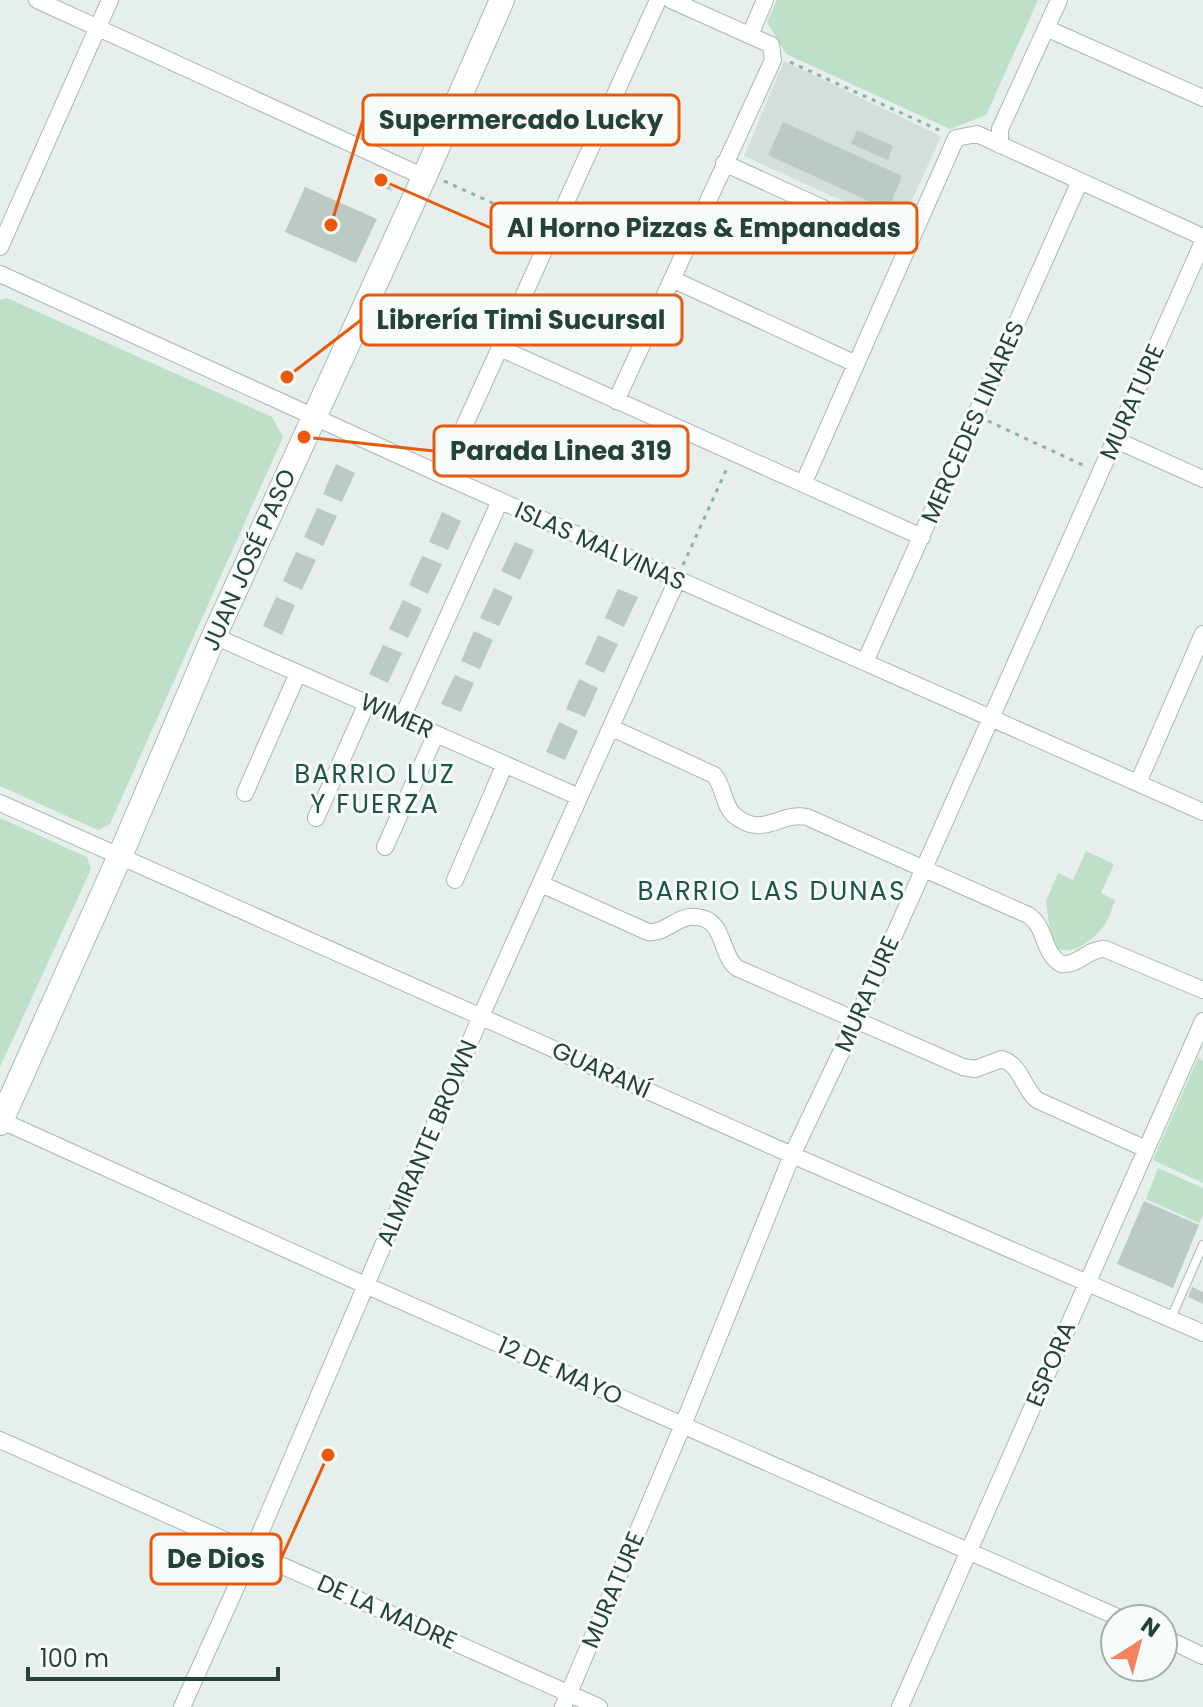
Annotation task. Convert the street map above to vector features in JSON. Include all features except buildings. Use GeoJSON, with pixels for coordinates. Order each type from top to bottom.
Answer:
{"type":"FeatureCollection","features":[{"type":"Feature","properties":{"kind":"main road","name":"JUAN JOSÉ PASO"},"geometry":{"type":"LineString","coordinates":[[0,1121],[120,856],[214,636],[502,0]]}},
{"type":"Feature","properties":{"kind":"street"},"geometry":{"type":"LineString","coordinates":[[37,0],[425,175]]}},
{"type":"Feature","properties":{"kind":"street"},"geometry":{"type":"LineString","coordinates":[[0,247],[110,0]]}},
{"type":"Feature","properties":{"kind":"street"},"geometry":{"type":"LineString","coordinates":[[442,475],[502,349],[658,0]]}},
{"type":"Feature","properties":{"kind":"street"},"geometry":{"type":"LineString","coordinates":[[616,401],[772,57],[771,45],[671,0]]}},
{"type":"Feature","properties":{"kind":"street"},"geometry":{"type":"LineString","coordinates":[[750,35],[765,0]]}},
{"type":"Feature","properties":{"kind":"street"},"geometry":{"type":"LineString","coordinates":[[1000,145],[1000,129],[1059,0]]}},
{"type":"Feature","properties":{"kind":"street"},"geometry":{"type":"LineString","coordinates":[[1046,28],[1203,98]]}},
{"type":"Feature","properties":{"kind":"street"},"geometry":{"type":"LineString","coordinates":[[804,482],[955,140],[977,134],[1203,239]]}},
{"type":"Feature","properties":{"kind":"street"},"geometry":{"type":"LineString","coordinates":[[724,163],[908,247]]}},
{"type":"Feature","properties":{"kind":"street","name":"MERCEDES LINARES"},"geometry":{"type":"LineString","coordinates":[[865,662],[1080,181]]}},
{"type":"Feature","properties":{"kind":"street","name":"MURATURE"},"geometry":{"type":"LineString","coordinates":[[566,1700],[683,1425],[792,1155],[856,1021],[1203,239]]}},
{"type":"Feature","properties":{"kind":"street","name":"ISLAS MALVINAS"},"geometry":{"type":"LineString","coordinates":[[0,274],[314,418],[1203,812]]}},
{"type":"Feature","properties":{"kind":"street"},"geometry":{"type":"LineString","coordinates":[[672,279],[856,364]]}},
{"type":"Feature","properties":{"kind":"street"},"geometry":{"type":"LineString","coordinates":[[502,349],[922,537]]}},
{"type":"Feature","properties":{"kind":"street"},"geometry":{"type":"LineString","coordinates":[[1116,440],[1203,479]]}},
{"type":"Feature","properties":{"kind":"street"},"geometry":{"type":"LineString","coordinates":[[402,718],[500,501]]}},
{"type":"Feature","properties":{"kind":"street","name":"ALMIRANTE BROWN"},"geometry":{"type":"LineString","coordinates":[[182,1707],[252,1552],[481,1016],[677,580]]}},
{"type":"Feature","properties":{"kind":"street"},"geometry":{"type":"LineString","coordinates":[[1138,783],[1203,634]]}},
{"type":"Feature","properties":{"kind":"street","name":"WIMER"},"geometry":{"type":"LineString","coordinates":[[214,636],[579,797]]}},
{"type":"Feature","properties":{"kind":"street"},"geometry":{"type":"LineString","coordinates":[[245,793],[298,673]]}},
{"type":"Feature","properties":{"kind":"street"},"geometry":{"type":"LineString","coordinates":[[316,818],[367,703]]}},
{"type":"Feature","properties":{"kind":"street"},"geometry":{"type":"LineString","coordinates":[[612,728],[714,775],[729,808],[734,815],[746,821],[768,826],[790,816],[807,817],[1034,919],[1039,924],[1048,952],[1061,964],[1072,964],[1094,950],[1105,949],[1203,990]]}},
{"type":"Feature","properties":{"kind":"street"},"geometry":{"type":"LineString","coordinates":[[385,847],[436,734]]}},
{"type":"Feature","properties":{"kind":"street"},"geometry":{"type":"LineString","coordinates":[[455,880],[505,764]]}},
{"type":"Feature","properties":{"kind":"street","name":"GUARANÍ"},"geometry":{"type":"LineString","coordinates":[[0,803],[792,1155],[1203,1333]]}},
{"type":"Feature","properties":{"kind":"street"},"geometry":{"type":"LineString","coordinates":[[541,884],[648,932],[663,930],[684,918],[702,918],[713,924],[720,933],[727,958],[737,968],[970,1069],[1002,1059],[1011,1062],[1037,1100],[1146,1149]]}},
{"type":"Feature","properties":{"kind":"street","name":"ESPORA"},"geometry":{"type":"LineString","coordinates":[[900,1707],[1203,1021]]}},
{"type":"Feature","properties":{"kind":"street","name":"12 DE MAYO"},"geometry":{"type":"LineString","coordinates":[[0,1121],[1099,1609]]}},
{"type":"Feature","properties":{"kind":"street","name":"DE LA MADRE"},"geometry":{"type":"LineString","coordinates":[[0,1440],[252,1552],[566,1700],[599,1707]]}},
{"type":"Feature","properties":{"kind":"street"},"geometry":{"type":"LineString","coordinates":[[1179,1645],[1203,1656]]}},
{"type":"Feature","properties":{"kind":"lane"},"geometry":{"type":"LineString","coordinates":[[1171,1318],[1203,1245]]}},
{"type":"Feature","properties":{"kind":"path"},"geometry":{"type":"LineString","coordinates":[[772,57],[955,140]]}},
{"type":"Feature","properties":{"kind":"path"},"geometry":{"type":"LineString","coordinates":[[425,175],[554,231]]}},
{"type":"Feature","properties":{"kind":"path"},"geometry":{"type":"LineString","coordinates":[[976,416],[1101,474]]}},
{"type":"Feature","properties":{"kind":"path"},"geometry":{"type":"LineString","coordinates":[[677,580],[734,452]]}},
{"type":"Feature","properties":{"kind":"shaded area"},"geometry":{"type":"Polygon","coordinates":[[[784,61],[941,136],[900,227],[744,156],[784,61]]]}},
{"type":"Feature","properties":{"kind":"green space"},"geometry":{"type":"Polygon","coordinates":[[[777,0],[1038,0],[986,115],[950,129],[786,54],[767,22],[777,0]]]}},
{"type":"Feature","properties":{"kind":"green space"},"geometry":{"type":"Polygon","coordinates":[[[7,298],[272,417],[283,437],[110,824],[98,830],[0,786],[0,300],[7,298]]]}},
{"type":"Feature","properties":{"kind":"green space"},"geometry":{"type":"Polygon","coordinates":[[[0,818],[87,857],[91,869],[0,1067],[0,818]]]}},
{"type":"Feature","properties":{"kind":"green space"},"geometry":{"type":"Polygon","coordinates":[[[1086,851],[1114,864],[1101,893],[1115,900],[1105,924],[1095,936],[1074,949],[1059,949],[1052,946],[1046,901],[1058,873],[1073,880],[1086,851]]]}},
{"type":"Feature","properties":{"kind":"green space"},"geometry":{"type":"Polygon","coordinates":[[[1198,1058],[1203,1061],[1203,1183],[1153,1160],[1198,1058]]]}},
{"type":"Feature","properties":{"kind":"green space"},"geometry":{"type":"Polygon","coordinates":[[[1158,1168],[1203,1188],[1203,1215],[1199,1223],[1146,1199],[1158,1168]]]}},
{"type":"Feature","properties":{"kind":"place","name":"Al Horno Pizzas & Empanadas"},"geometry":{"type":"Point","coordinates":[381,180]}},
{"type":"Feature","properties":{"kind":"place","name":"Supermercado Lucky"},"geometry":{"type":"Point","coordinates":[331,225]}},
{"type":"Feature","properties":{"kind":"place","name":"Librería Timi Sucursal"},"geometry":{"type":"Point","coordinates":[287,377]}},
{"type":"Feature","properties":{"kind":"place","name":"Parada Linea 319"},"geometry":{"type":"Point","coordinates":[304,437]}},
{"type":"Feature","properties":{"kind":"place","name":"De Dios"},"geometry":{"type":"Point","coordinates":[328,1455]}},
{"type":"Feature","properties":{"kind":"district","name":"BARRIO LUZ Y FUERZA"},"geometry":{"type":"Point","coordinates":[375,789]}},
{"type":"Feature","properties":{"kind":"district","name":"BARRIO LAS DUNAS"},"geometry":{"type":"Point","coordinates":[772,891]}}]}
